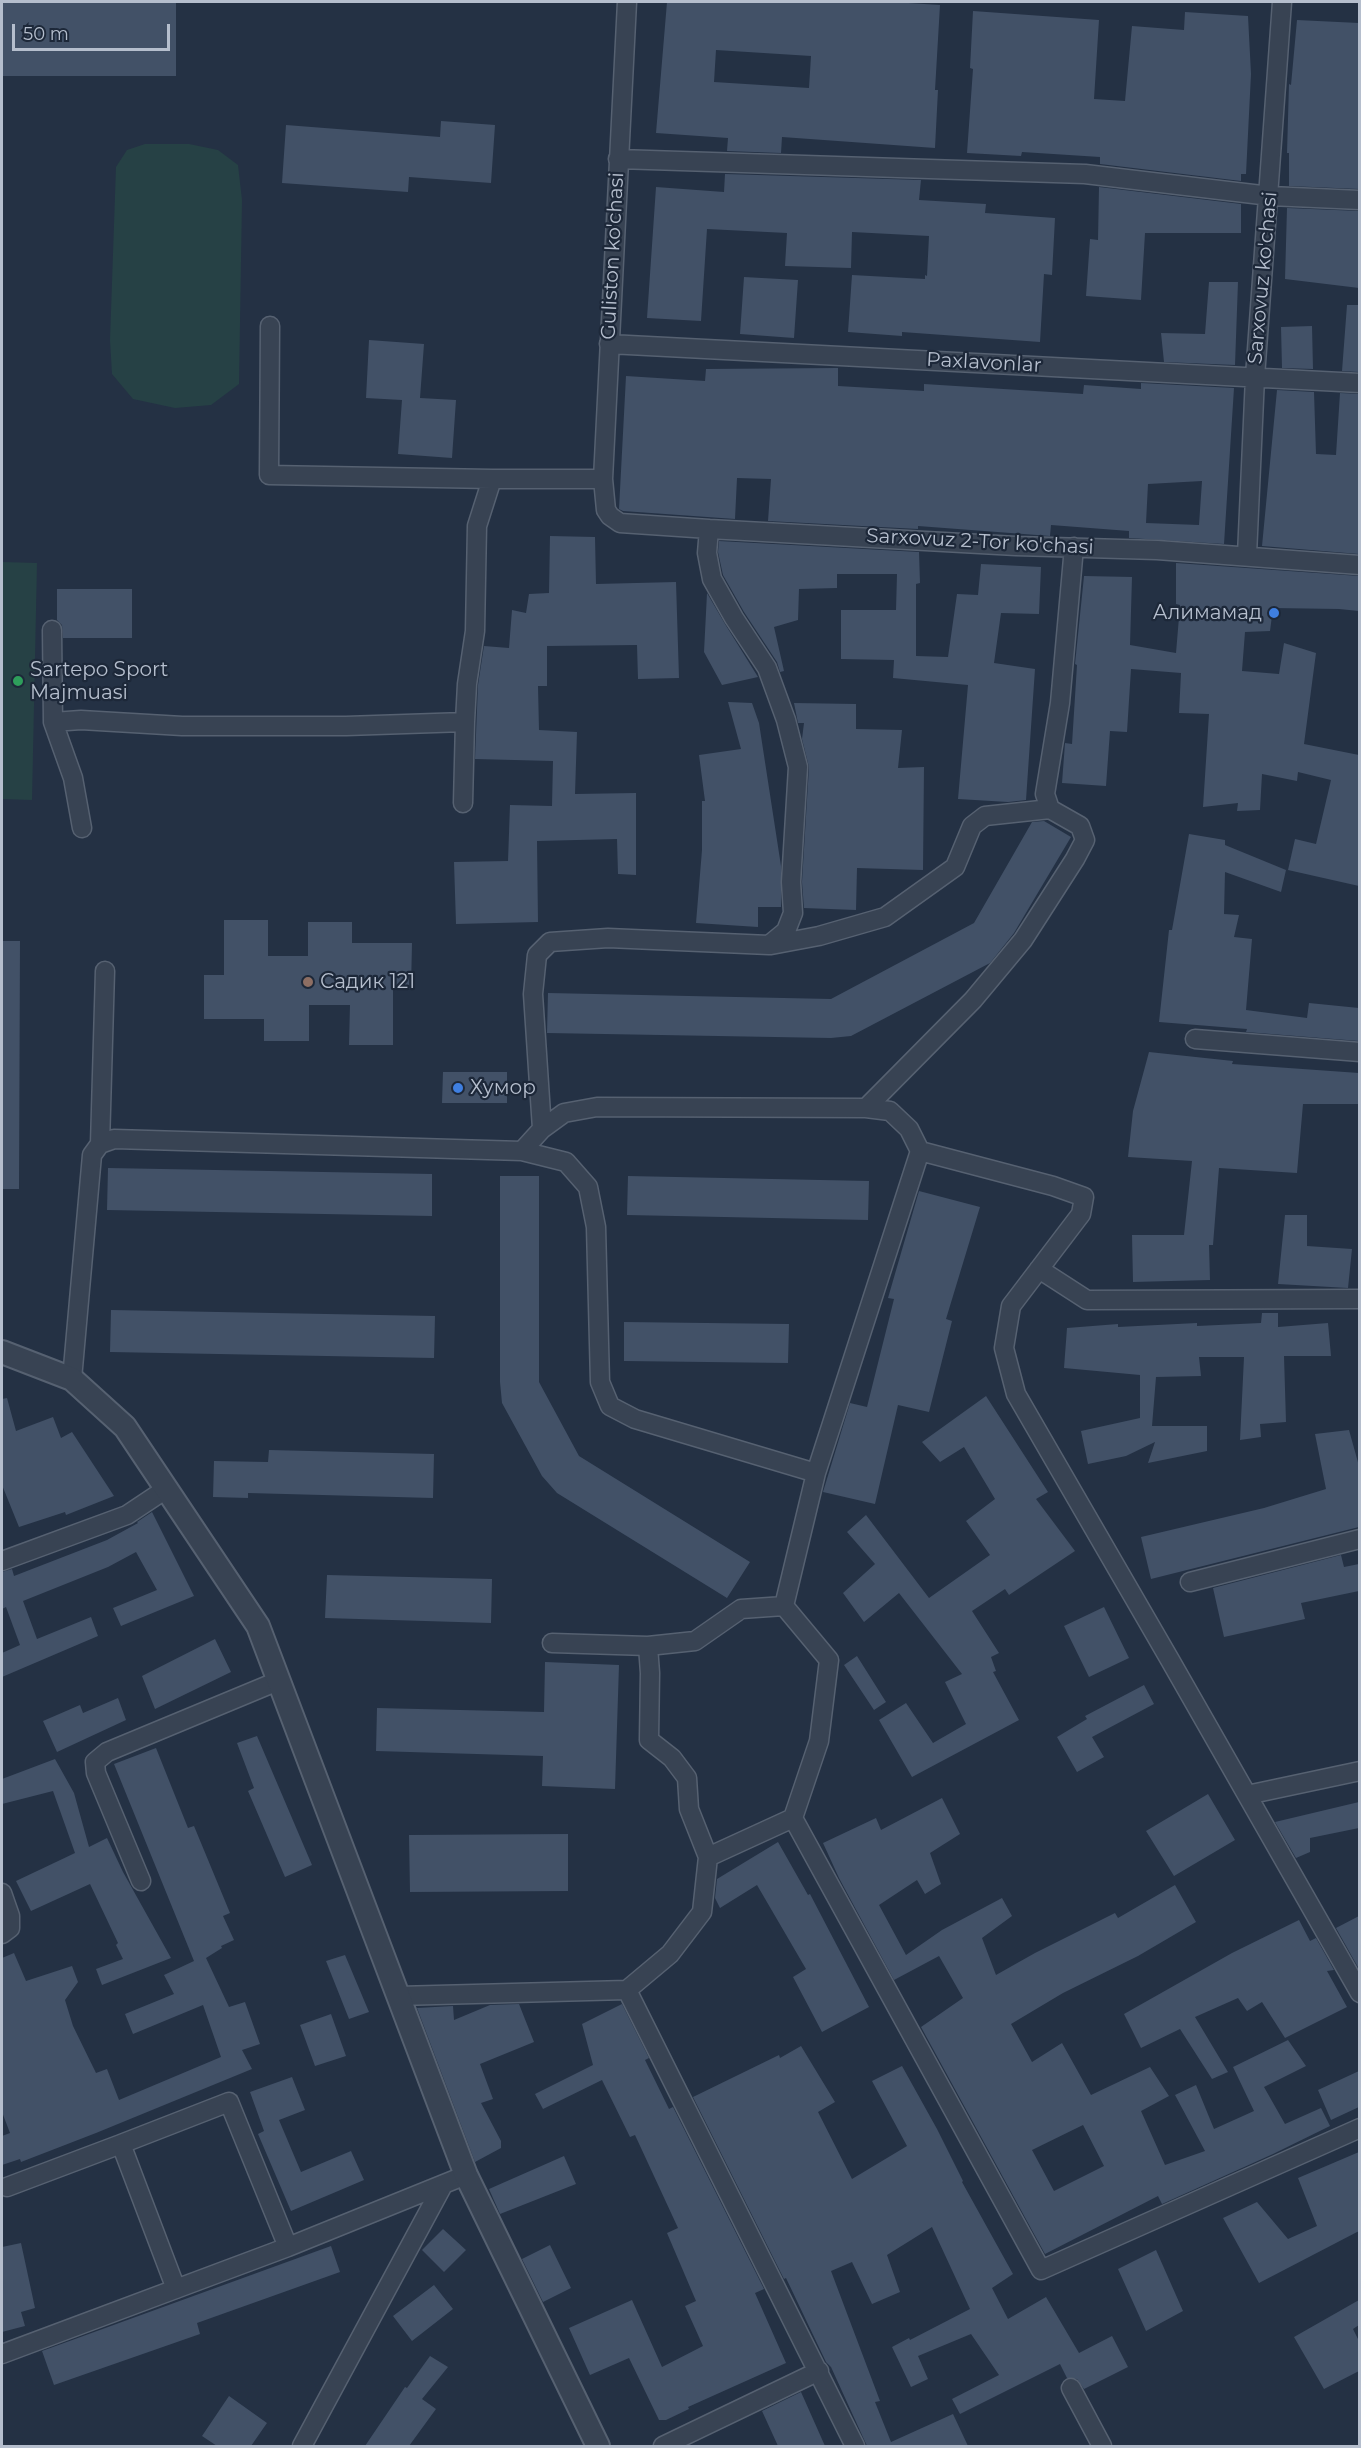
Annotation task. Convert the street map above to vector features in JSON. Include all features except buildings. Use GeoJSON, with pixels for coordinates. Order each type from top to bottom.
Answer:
{"type":"FeatureCollection","features":[{"type":"Feature","properties":{"kind":"street","name":"Guliston ko'chasi"},"geometry":{"type":"LineString","coordinates":[[606,510],[603,479],[627,2]]}},
{"type":"Feature","properties":{"kind":"street","name":"Sarxovuz ko'chasi"},"geometry":{"type":"LineString","coordinates":[[1247,555],[1255,377],[1270,196],[1282,2]]}},
{"type":"Feature","properties":{"kind":"street"},"geometry":{"type":"LineString","coordinates":[[618,159],[1085,174],[1270,196],[1359,200]]}},
{"type":"Feature","properties":{"kind":"street"},"geometry":{"type":"LineString","coordinates":[[270,326],[269,475],[603,479]]}},
{"type":"Feature","properties":{"kind":"street","name":"Paxlavonlar"},"geometry":{"type":"LineString","coordinates":[[609,344],[1359,383]]}},
{"type":"Feature","properties":{"kind":"street"},"geometry":{"type":"LineString","coordinates":[[463,803],[467,684],[475,631],[477,526],[492,479]]}},
{"type":"Feature","properties":{"kind":"street","name":"Sarxovuz 2-Tor ko'chasi"},"geometry":{"type":"LineString","coordinates":[[606,510],[620,523],[1074,548],[1247,555],[1359,565]]}},
{"type":"Feature","properties":{"kind":"street"},"geometry":{"type":"LineString","coordinates":[[709,529],[707,554],[712,579],[767,668],[786,720],[798,768],[791,882],[793,914],[786,931],[769,945]]}},
{"type":"Feature","properties":{"kind":"street"},"geometry":{"type":"LineString","coordinates":[[1050,809],[1045,794],[1060,703],[1074,548]]}},
{"type":"Feature","properties":{"kind":"street"},"geometry":{"type":"LineString","coordinates":[[52,630],[53,722],[73,778],[82,828]]}},
{"type":"Feature","properties":{"kind":"street"},"geometry":{"type":"LineString","coordinates":[[53,722],[81,720],[182,726],[346,726],[465,722]]}},
{"type":"Feature","properties":{"kind":"street"},"geometry":{"type":"LineString","coordinates":[[542,1129],[533,994],[537,955],[550,942],[608,938],[769,945],[819,936],[885,917],[955,867],[972,826],[985,816],[1050,809],[1080,826],[1085,840],[1076,859],[1023,940],[973,1000],[867,1108]]}},
{"type":"Feature","properties":{"kind":"street"},"geometry":{"type":"LineString","coordinates":[[100,1144],[105,971]]}},
{"type":"Feature","properties":{"kind":"street"},"geometry":{"type":"LineString","coordinates":[[1195,1039],[1359,1052]]}},
{"type":"Feature","properties":{"kind":"street"},"geometry":{"type":"LineString","coordinates":[[522,1151],[542,1129],[564,1113],[597,1107],[867,1108],[890,1112],[909,1129],[920,1150],[816,1473],[784,1606]]}},
{"type":"Feature","properties":{"kind":"street"},"geometry":{"type":"LineString","coordinates":[[72,1378],[92,1155],[100,1144],[114,1139],[522,1151],[566,1162],[588,1186],[596,1227],[600,1382],[610,1406],[635,1419],[816,1473]]}},
{"type":"Feature","properties":{"kind":"street"},"geometry":{"type":"LineString","coordinates":[[920,1150],[1053,1186],[1084,1197],[1081,1214],[1011,1306],[1004,1348],[1016,1394],[1247,1795],[1355,1976],[1359,1993]]}},
{"type":"Feature","properties":{"kind":"street"},"geometry":{"type":"LineString","coordinates":[[1039,1269],[1087,1300],[1359,1299]]}},
{"type":"Feature","properties":{"kind":"street"},"geometry":{"type":"LineString","coordinates":[[2,1352],[72,1378],[125,1427],[258,1626],[466,2175],[598,2446]]}},
{"type":"Feature","properties":{"kind":"street"},"geometry":{"type":"LineString","coordinates":[[2,1561],[127,1515],[166,1489]]}},
{"type":"Feature","properties":{"kind":"street"},"geometry":{"type":"LineString","coordinates":[[1190,1582],[1359,1539]]}},
{"type":"Feature","properties":{"kind":"street"},"geometry":{"type":"LineString","coordinates":[[552,1643],[648,1646],[695,1641],[741,1609],[784,1606]]}},
{"type":"Feature","properties":{"kind":"street"},"geometry":{"type":"LineString","coordinates":[[708,1857],[792,1818],[819,1741],[830,1660],[784,1606]]}},
{"type":"Feature","properties":{"kind":"street"},"geometry":{"type":"LineString","coordinates":[[398,1996],[627,1990],[670,1954],[702,1912],[708,1857],[689,1809],[687,1778],[672,1758],[649,1740],[648,1646]]}},
{"type":"Feature","properties":{"kind":"street"},"geometry":{"type":"LineString","coordinates":[[141,1881],[96,1773],[95,1762],[107,1752],[278,1681]]}},
{"type":"Feature","properties":{"kind":"street"},"geometry":{"type":"LineString","coordinates":[[1247,1795],[1359,1771]]}},
{"type":"Feature","properties":{"kind":"street"},"geometry":{"type":"LineString","coordinates":[[792,1818],[1041,2270],[1359,2128]]}},
{"type":"Feature","properties":{"kind":"street"},"geometry":{"type":"LineString","coordinates":[[2,1893],[10,1916],[10,1928],[2,1934]]}},
{"type":"Feature","properties":{"kind":"street"},"geometry":{"type":"LineString","coordinates":[[627,1990],[855,2446]]}},
{"type":"Feature","properties":{"kind":"street"},"geometry":{"type":"LineString","coordinates":[[7,2187],[228,2102],[288,2247]]}},
{"type":"Feature","properties":{"kind":"street"},"geometry":{"type":"LineString","coordinates":[[121,2144],[176,2289]]}},
{"type":"Feature","properties":{"kind":"street"},"geometry":{"type":"LineString","coordinates":[[2,2354],[288,2247],[466,2175]]}},
{"type":"Feature","properties":{"kind":"street"},"geometry":{"type":"LineString","coordinates":[[302,2446],[443,2185]]}},
{"type":"Feature","properties":{"kind":"street"},"geometry":{"type":"LineString","coordinates":[[663,2446],[819,2371]]}},
{"type":"Feature","properties":{"kind":"street"},"geometry":{"type":"LineString","coordinates":[[1071,2388],[1102,2446]]}},
{"type":"Feature","properties":{"kind":"green space"},"geometry":{"type":"Polygon","coordinates":[[[145,144],[189,144],[218,150],[238,165],[242,200],[239,384],[211,405],[175,408],[133,399],[112,374],[110,340],[116,167],[127,150],[145,144]]]}},
{"type":"Feature","properties":{"kind":"green space","name":"Sartepo Sport Majmuasi"},"geometry":{"type":"Polygon","coordinates":[[[2,562],[37,563],[32,800],[2,799],[2,562]]]}},
{"type":"Feature","properties":{"kind":"place","name":"Алимамад"},"geometry":{"type":"Point","coordinates":[1274,613]}},
{"type":"Feature","properties":{"kind":"place","name":"Sartepo Sport Majmuasi"},"geometry":{"type":"Point","coordinates":[18,681]}},
{"type":"Feature","properties":{"kind":"place","name":"Садик 121"},"geometry":{"type":"Point","coordinates":[308,982]}},
{"type":"Feature","properties":{"kind":"place","name":"Хумор"},"geometry":{"type":"Point","coordinates":[458,1088]}}]}
